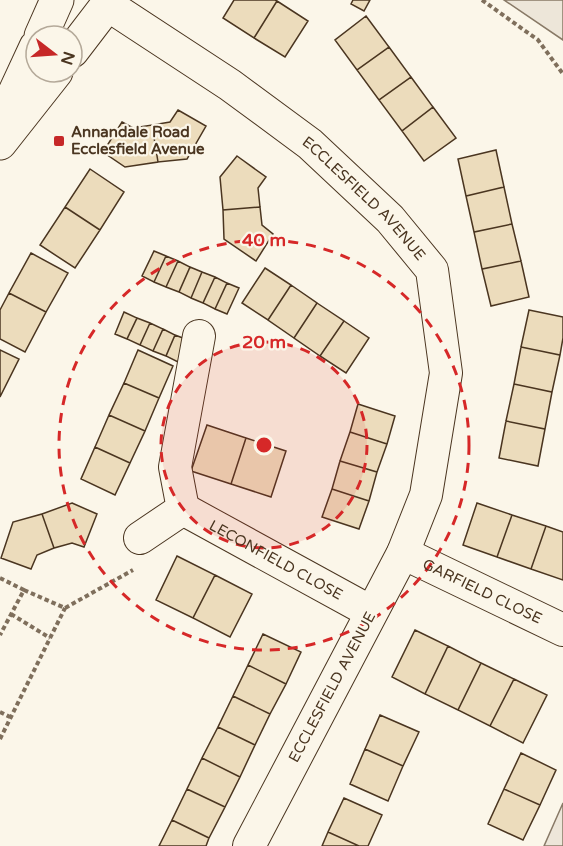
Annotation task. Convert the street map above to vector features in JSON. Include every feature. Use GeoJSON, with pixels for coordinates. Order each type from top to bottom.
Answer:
{"type":"FeatureCollection","features":[{"type":"Feature","properties":{"kind":"street"},"geometry":{"type":"LineString","coordinates":[[46,24],[57,0]]}},
{"type":"Feature","properties":{"kind":"street"},"geometry":{"type":"LineString","coordinates":[[84,36],[110,3]]}},
{"type":"Feature","properties":{"kind":"street","name":"ECCLESFIELD AVENUE"},"geometry":{"type":"LineString","coordinates":[[110,3],[230,85],[310,144],[390,219],[432,270],[446,373],[426,495],[403,553],[249,846]]}},
{"type":"Feature","properties":{"kind":"street"},"geometry":{"type":"LineString","coordinates":[[0,125],[24,72]]}},
{"type":"Feature","properties":{"kind":"street"},"geometry":{"type":"LineString","coordinates":[[0,143],[47,84]]}},
{"type":"Feature","properties":{"kind":"street"},"geometry":{"type":"LineString","coordinates":[[140,538],[183,509],[175,467],[199,336]]}},
{"type":"Feature","properties":{"kind":"street","name":"LECONFIELD CLOSE"},"geometry":{"type":"LineString","coordinates":[[183,509],[371,612]]}},
{"type":"Feature","properties":{"kind":"street","name":"GARFIELD CLOSE"},"geometry":{"type":"LineString","coordinates":[[403,553],[563,630]]}},
{"type":"Feature","properties":{"kind":"path"},"geometry":{"type":"LineString","coordinates":[[482,0],[537,40],[563,74]]}},
{"type":"Feature","properties":{"kind":"path"},"geometry":{"type":"LineString","coordinates":[[0,739],[65,608],[147,562],[140,538]]}},
{"type":"Feature","properties":{"kind":"path"},"geometry":{"type":"LineString","coordinates":[[0,578],[65,608]]}},
{"type":"Feature","properties":{"kind":"path"},"geometry":{"type":"LineString","coordinates":[[0,636],[24,590]]}},
{"type":"Feature","properties":{"kind":"path"},"geometry":{"type":"LineString","coordinates":[[11,614],[50,638]]}},
{"type":"Feature","properties":{"kind":"path"},"geometry":{"type":"LineString","coordinates":[[0,712],[10,717]]}},
{"type":"Feature","properties":{"kind":"shaded area"},"geometry":{"type":"Polygon","coordinates":[[[504,0],[563,0],[563,40],[504,0]]]}},
{"type":"Feature","properties":{"kind":"shaded area"},"geometry":{"type":"Polygon","coordinates":[[[563,803],[563,846],[544,846],[563,803]]]}},
{"type":"Feature","properties":{"kind":"building"},"geometry":{"type":"Polygon","coordinates":[[[234,0],[277,1],[254,38],[223,18],[234,0]]]}},
{"type":"Feature","properties":{"kind":"building"},"geometry":{"type":"Polygon","coordinates":[[[353,0],[370,0],[364,11],[351,4],[353,0]]]}},
{"type":"Feature","properties":{"kind":"building"},"geometry":{"type":"Polygon","coordinates":[[[277,1],[308,21],[285,57],[254,38],[277,1]]]}},
{"type":"Feature","properties":{"kind":"building"},"geometry":{"type":"Polygon","coordinates":[[[366,16],[389,47],[357,70],[335,40],[366,16]]]}},
{"type":"Feature","properties":{"kind":"building"},"geometry":{"type":"Polygon","coordinates":[[[389,47],[411,77],[379,100],[357,70],[389,47]]]}},
{"type":"Feature","properties":{"kind":"building"},"geometry":{"type":"Polygon","coordinates":[[[411,77],[433,107],[402,131],[379,100],[411,77]]]}},
{"type":"Feature","properties":{"kind":"building"},"geometry":{"type":"Polygon","coordinates":[[[433,107],[456,138],[424,161],[402,131],[433,107]]]}},
{"type":"Feature","properties":{"kind":"building"},"geometry":{"type":"Polygon","coordinates":[[[178,110],[206,126],[187,159],[158,162],[152,125],[170,122],[178,110]]]}},
{"type":"Feature","properties":{"kind":"building"},"geometry":{"type":"Polygon","coordinates":[[[122,122],[133,128],[152,125],[158,162],[125,167],[103,152],[122,122]]]}},
{"type":"Feature","properties":{"kind":"building"},"geometry":{"type":"Polygon","coordinates":[[[496,150],[504,187],[466,196],[458,159],[496,150]]]}},
{"type":"Feature","properties":{"kind":"building"},"geometry":{"type":"Polygon","coordinates":[[[237,156],[266,177],[258,188],[260,207],[223,210],[220,177],[237,156]]]}},
{"type":"Feature","properties":{"kind":"building"},"geometry":{"type":"Polygon","coordinates":[[[90,169],[124,192],[100,230],[65,207],[90,169]]]}},
{"type":"Feature","properties":{"kind":"building"},"geometry":{"type":"Polygon","coordinates":[[[504,187],[512,224],[474,232],[466,196],[504,187]]]}},
{"type":"Feature","properties":{"kind":"building"},"geometry":{"type":"Polygon","coordinates":[[[65,207],[100,230],[75,268],[40,245],[65,207]]]}},
{"type":"Feature","properties":{"kind":"building"},"geometry":{"type":"Polygon","coordinates":[[[260,207],[262,225],[273,234],[256,261],[224,239],[223,210],[260,207]]]}},
{"type":"Feature","properties":{"kind":"building"},"geometry":{"type":"Polygon","coordinates":[[[512,224],[521,261],[482,269],[474,232],[512,224]]]}},
{"type":"Feature","properties":{"kind":"building"},"geometry":{"type":"Polygon","coordinates":[[[154,251],[166,256],[154,282],[142,276],[154,251]]]}},
{"type":"Feature","properties":{"kind":"building"},"geometry":{"type":"Polygon","coordinates":[[[31,253],[68,273],[46,312],[9,293],[31,253]]]}},
{"type":"Feature","properties":{"kind":"building"},"geometry":{"type":"Polygon","coordinates":[[[166,256],[178,261],[166,287],[154,282],[166,256]]]}},
{"type":"Feature","properties":{"kind":"building"},"geometry":{"type":"Polygon","coordinates":[[[178,261],[190,267],[179,292],[166,287],[178,261]]]}},
{"type":"Feature","properties":{"kind":"building"},"geometry":{"type":"Polygon","coordinates":[[[521,261],[529,297],[491,306],[482,269],[521,261]]]}},
{"type":"Feature","properties":{"kind":"building"},"geometry":{"type":"Polygon","coordinates":[[[190,267],[202,272],[191,298],[179,292],[190,267]]]}},
{"type":"Feature","properties":{"kind":"building"},"geometry":{"type":"Polygon","coordinates":[[[265,268],[291,285],[268,320],[242,303],[265,268]]]}},
{"type":"Feature","properties":{"kind":"building"},"geometry":{"type":"Polygon","coordinates":[[[202,272],[215,277],[203,303],[191,298],[202,272]]]}},
{"type":"Feature","properties":{"kind":"building"},"geometry":{"type":"Polygon","coordinates":[[[215,277],[227,283],[215,309],[203,303],[215,277]]]}},
{"type":"Feature","properties":{"kind":"building"},"geometry":{"type":"Polygon","coordinates":[[[227,283],[239,288],[227,314],[215,309],[227,283]]]}},
{"type":"Feature","properties":{"kind":"building"},"geometry":{"type":"Polygon","coordinates":[[[291,285],[317,303],[294,338],[268,320],[291,285]]]}},
{"type":"Feature","properties":{"kind":"building"},"geometry":{"type":"Polygon","coordinates":[[[9,293],[46,312],[25,352],[0,339],[0,310],[9,293]]]}},
{"type":"Feature","properties":{"kind":"building"},"geometry":{"type":"Polygon","coordinates":[[[317,303],[344,321],[320,356],[294,338],[317,303]]]}},
{"type":"Feature","properties":{"kind":"building"},"geometry":{"type":"Polygon","coordinates":[[[529,310],[563,317],[560,355],[521,347],[529,310]]]}},
{"type":"Feature","properties":{"kind":"building"},"geometry":{"type":"Polygon","coordinates":[[[124,312],[137,318],[127,339],[115,334],[124,312]]]}},
{"type":"Feature","properties":{"kind":"building"},"geometry":{"type":"Polygon","coordinates":[[[137,318],[150,323],[140,345],[127,339],[137,318]]]}},
{"type":"Feature","properties":{"kind":"building"},"geometry":{"type":"Polygon","coordinates":[[[344,321],[369,338],[346,373],[320,356],[344,321]]]}},
{"type":"Feature","properties":{"kind":"building"},"geometry":{"type":"Polygon","coordinates":[[[150,323],[163,329],[153,351],[140,345],[150,323]]]}},
{"type":"Feature","properties":{"kind":"building"},"geometry":{"type":"Polygon","coordinates":[[[163,329],[175,335],[166,356],[153,351],[163,329]]]}},
{"type":"Feature","properties":{"kind":"building"},"geometry":{"type":"Polygon","coordinates":[[[175,335],[188,340],[178,362],[166,356],[175,335]]]}},
{"type":"Feature","properties":{"kind":"building"},"geometry":{"type":"Polygon","coordinates":[[[521,347],[560,355],[552,392],[514,384],[521,347]]]}},
{"type":"Feature","properties":{"kind":"building"},"geometry":{"type":"Polygon","coordinates":[[[0,350],[19,359],[0,397],[0,350]]]}},
{"type":"Feature","properties":{"kind":"building"},"geometry":{"type":"Polygon","coordinates":[[[138,350],[173,366],[159,398],[124,383],[138,350]]]}},
{"type":"Feature","properties":{"kind":"building"},"geometry":{"type":"Polygon","coordinates":[[[124,383],[159,398],[145,431],[109,415],[124,383]]]}},
{"type":"Feature","properties":{"kind":"building"},"geometry":{"type":"Polygon","coordinates":[[[514,384],[552,392],[545,429],[506,421],[514,384]]]}},
{"type":"Feature","properties":{"kind":"building"},"geometry":{"type":"Polygon","coordinates":[[[358,404],[395,416],[387,444],[350,432],[358,404]]]}},
{"type":"Feature","properties":{"kind":"building"},"geometry":{"type":"Polygon","coordinates":[[[109,415],[145,431],[130,463],[95,447],[109,415]]]}},
{"type":"Feature","properties":{"kind":"building"},"geometry":{"type":"Polygon","coordinates":[[[506,421],[545,429],[538,466],[499,458],[506,421]]]}},
{"type":"Feature","properties":{"kind":"building"},"geometry":{"type":"Polygon","coordinates":[[[207,425],[246,438],[231,484],[191,471],[207,425]]]}},
{"type":"Feature","properties":{"kind":"building"},"geometry":{"type":"Polygon","coordinates":[[[350,432],[387,444],[377,472],[340,461],[350,432]]]}},
{"type":"Feature","properties":{"kind":"building"},"geometry":{"type":"Polygon","coordinates":[[[246,438],[286,451],[271,497],[231,484],[246,438]]]}},
{"type":"Feature","properties":{"kind":"building"},"geometry":{"type":"Polygon","coordinates":[[[95,447],[130,463],[115,495],[81,479],[95,447]]]}},
{"type":"Feature","properties":{"kind":"building"},"geometry":{"type":"Polygon","coordinates":[[[340,461],[377,472],[369,501],[332,489],[340,461]]]}},
{"type":"Feature","properties":{"kind":"building"},"geometry":{"type":"Polygon","coordinates":[[[332,489],[369,501],[359,529],[322,517],[332,489]]]}},
{"type":"Feature","properties":{"kind":"building"},"geometry":{"type":"Polygon","coordinates":[[[72,503],[97,514],[84,547],[72,543],[54,548],[42,514],[72,503]]]}},
{"type":"Feature","properties":{"kind":"building"},"geometry":{"type":"Polygon","coordinates":[[[477,503],[512,515],[497,557],[463,545],[477,503]]]}},
{"type":"Feature","properties":{"kind":"building"},"geometry":{"type":"Polygon","coordinates":[[[42,514],[54,548],[37,555],[31,569],[1,558],[13,522],[42,514]]]}},
{"type":"Feature","properties":{"kind":"building"},"geometry":{"type":"Polygon","coordinates":[[[512,515],[546,526],[531,569],[497,557],[512,515]]]}},
{"type":"Feature","properties":{"kind":"building"},"geometry":{"type":"Polygon","coordinates":[[[546,526],[563,532],[563,580],[531,569],[546,526]]]}},
{"type":"Feature","properties":{"kind":"building"},"geometry":{"type":"Polygon","coordinates":[[[177,556],[215,575],[193,618],[156,600],[177,556]]]}},
{"type":"Feature","properties":{"kind":"building"},"geometry":{"type":"Polygon","coordinates":[[[215,575],[252,594],[230,637],[193,618],[215,575]]]}},
{"type":"Feature","properties":{"kind":"building"},"geometry":{"type":"Polygon","coordinates":[[[415,630],[448,646],[425,694],[392,677],[415,630]]]}},
{"type":"Feature","properties":{"kind":"building"},"geometry":{"type":"Polygon","coordinates":[[[263,634],[301,652],[286,684],[248,665],[263,634]]]}},
{"type":"Feature","properties":{"kind":"building"},"geometry":{"type":"Polygon","coordinates":[[[448,646],[481,663],[458,710],[425,694],[448,646]]]}},
{"type":"Feature","properties":{"kind":"building"},"geometry":{"type":"Polygon","coordinates":[[[481,663],[514,679],[490,726],[458,710],[481,663]]]}},
{"type":"Feature","properties":{"kind":"building"},"geometry":{"type":"Polygon","coordinates":[[[248,665],[286,684],[270,714],[233,696],[248,665]]]}},
{"type":"Feature","properties":{"kind":"building"},"geometry":{"type":"Polygon","coordinates":[[[514,679],[547,695],[523,743],[490,726],[514,679]]]}},
{"type":"Feature","properties":{"kind":"building"},"geometry":{"type":"Polygon","coordinates":[[[233,696],[270,714],[255,745],[218,727],[233,696]]]}},
{"type":"Feature","properties":{"kind":"building"},"geometry":{"type":"Polygon","coordinates":[[[380,715],[419,732],[403,766],[365,749],[380,715]]]}},
{"type":"Feature","properties":{"kind":"building"},"geometry":{"type":"Polygon","coordinates":[[[218,727],[255,745],[240,777],[202,758],[218,727]]]}},
{"type":"Feature","properties":{"kind":"building"},"geometry":{"type":"Polygon","coordinates":[[[365,749],[403,766],[388,801],[350,784],[365,749]]]}},
{"type":"Feature","properties":{"kind":"building"},"geometry":{"type":"Polygon","coordinates":[[[521,753],[556,770],[540,805],[504,789],[521,753]]]}},
{"type":"Feature","properties":{"kind":"building"},"geometry":{"type":"Polygon","coordinates":[[[202,758],[240,777],[225,807],[187,789],[202,758]]]}},
{"type":"Feature","properties":{"kind":"building"},"geometry":{"type":"Polygon","coordinates":[[[187,789],[225,807],[209,838],[172,820],[187,789]]]}},
{"type":"Feature","properties":{"kind":"building"},"geometry":{"type":"Polygon","coordinates":[[[504,789],[540,805],[523,840],[488,824],[504,789]]]}},
{"type":"Feature","properties":{"kind":"building"},"geometry":{"type":"Polygon","coordinates":[[[344,798],[382,815],[368,846],[359,846],[328,832],[344,798]]]}},
{"type":"Feature","properties":{"kind":"building"},"geometry":{"type":"Polygon","coordinates":[[[172,820],[209,838],[206,846],[159,846],[172,820]]]}},
{"type":"Feature","properties":{"kind":"building"},"geometry":{"type":"Polygon","coordinates":[[[328,832],[359,846],[322,846],[328,832]]]}},
{"type":"Feature","properties":{"kind":"place","name":"Annandale Road Ecclesfield Avenue"},"geometry":{"type":"Point","coordinates":[59,141]}}]}
